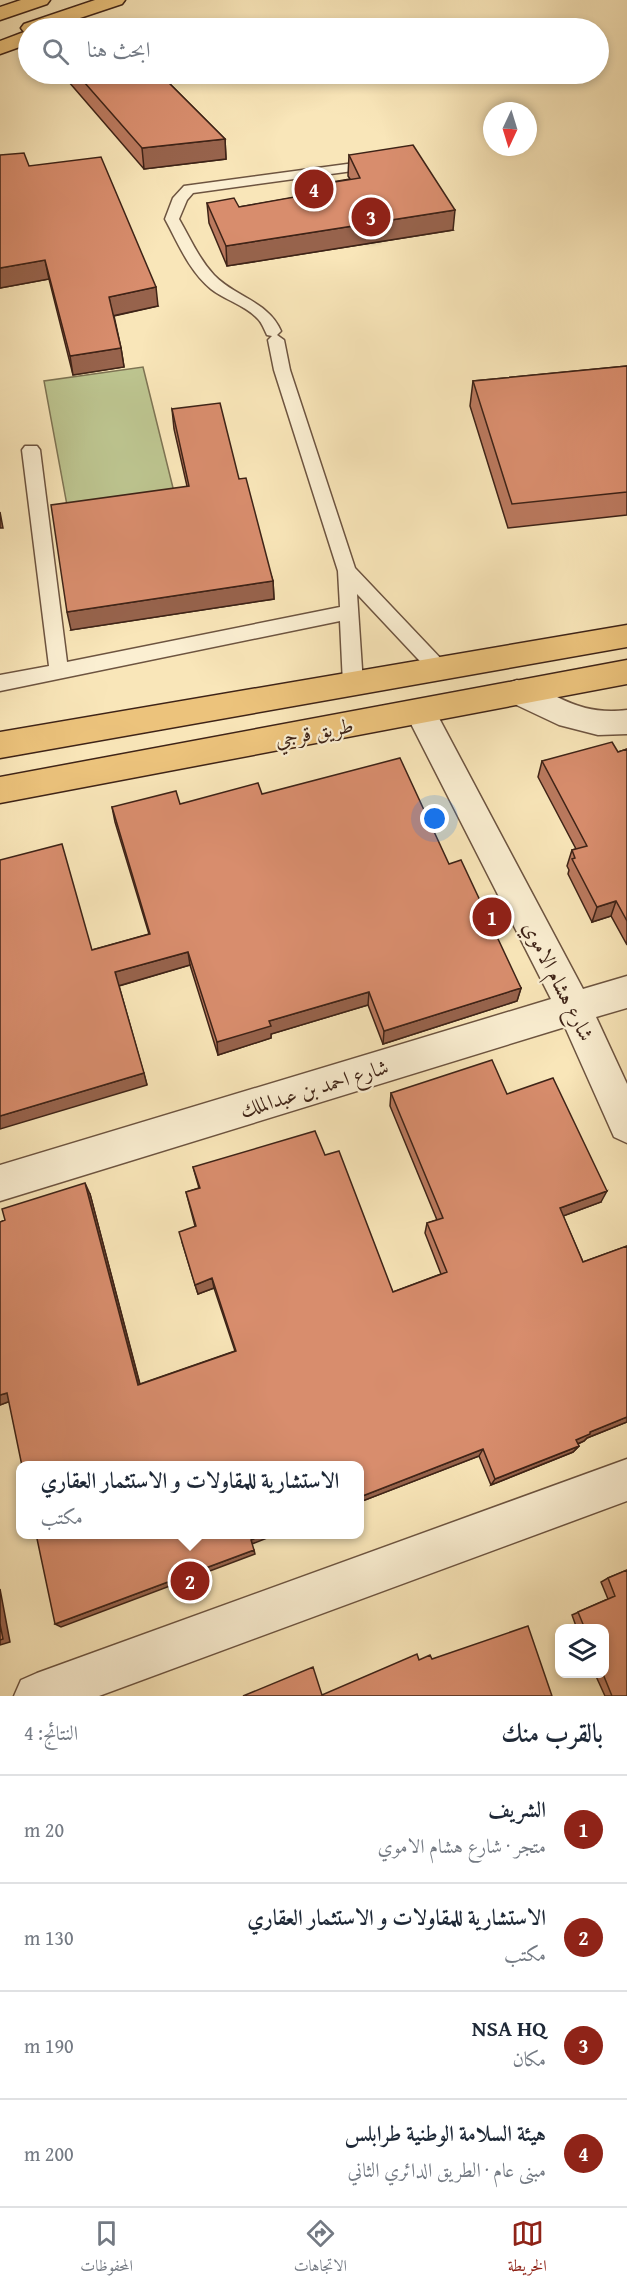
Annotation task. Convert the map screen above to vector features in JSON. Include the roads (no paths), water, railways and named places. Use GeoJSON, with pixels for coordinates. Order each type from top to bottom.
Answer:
{"type":"FeatureCollection","features":[{"type":"Feature","properties":{"kind":"highway"},"geometry":{"type":"LineString","coordinates":[[0,14],[40,0]]}},
{"type":"Feature","properties":{"kind":"highway"},"geometry":{"type":"LineString","coordinates":[[63,18],[116,0]]}},
{"type":"Feature","properties":{"kind":"highway"},"geometry":{"type":"LineString","coordinates":[[77,18],[125,0]]}},
{"type":"Feature","properties":{"kind":"highway"},"geometry":{"type":"LineString","coordinates":[[0,39],[18,33]]}},
{"type":"Feature","properties":{"kind":"highway"},"geometry":{"type":"LineString","coordinates":[[0,48],[18,41]]}},
{"type":"Feature","properties":{"kind":"highway","name":"طريق قرجي"},"geometry":{"type":"LineString","coordinates":[[0,745],[627,636]]}},
{"type":"Feature","properties":{"kind":"highway","name":"طريق قرجي"},"geometry":{"type":"LineString","coordinates":[[0,790],[627,672]]}},
{"type":"Feature","properties":{"kind":"street"},"geometry":{"type":"LineString","coordinates":[[517,692],[578,720],[616,724],[627,722]]}},
{"type":"Feature","properties":{"kind":"street","name":"شارع هشام الاموي"},"geometry":{"type":"LineString","coordinates":[[420,712],[575,1009],[627,1125]]}},
{"type":"Feature","properties":{"kind":"street","name":"شارع احمد بن عبدالملك"},"geometry":{"type":"LineString","coordinates":[[0,1183],[627,992]]}},
{"type":"Feature","properties":{"kind":"street"},"geometry":{"type":"LineString","coordinates":[[37,1696],[627,1480]]}},
{"type":"Feature","properties":{"kind":"lane"},"geometry":{"type":"LineString","coordinates":[[353,684],[346,571],[282,370],[271,322],[218,287],[198,264],[172,219],[180,198],[189,189],[390,162]]}},
{"type":"Feature","properties":{"kind":"lane"},"geometry":{"type":"LineString","coordinates":[[31,450],[60,671]]}},
{"type":"Feature","properties":{"kind":"lane"},"geometry":{"type":"LineString","coordinates":[[346,571],[439,669]]}},
{"type":"Feature","properties":{"kind":"lane"},"geometry":{"type":"LineString","coordinates":[[0,683],[349,612]]}},
{"type":"Feature","properties":{"kind":"place","name":"هيئة السلامة الوطنية طرابلس"},"geometry":{"type":"Point","coordinates":[314,189]}},
{"type":"Feature","properties":{"kind":"place","name":"NSA HQ"},"geometry":{"type":"Point","coordinates":[371,217]}},
{"type":"Feature","properties":{"kind":"place","name":"الشريف"},"geometry":{"type":"Point","coordinates":[492,917]}},
{"type":"Feature","properties":{"kind":"place","name":"الاستشارية للمقاولات و الاستثمار العقاري"},"geometry":{"type":"Point","coordinates":[190,1581]}}]}
